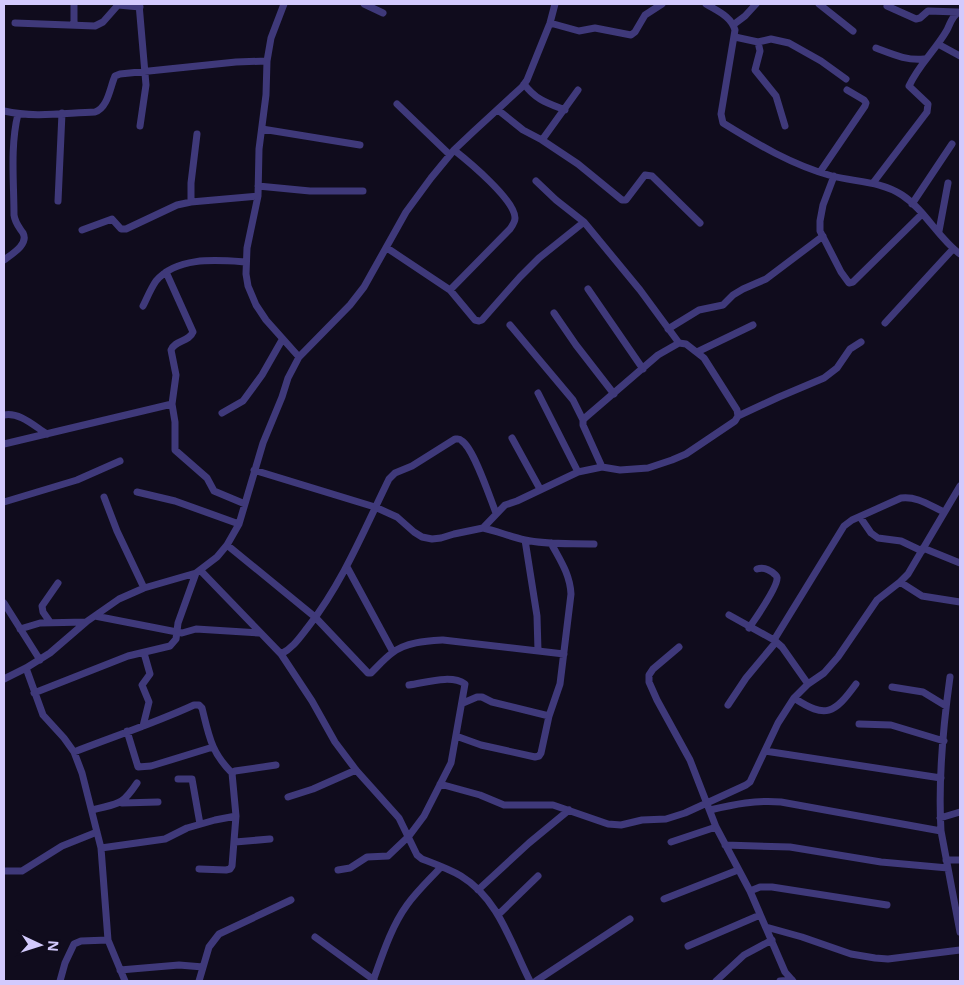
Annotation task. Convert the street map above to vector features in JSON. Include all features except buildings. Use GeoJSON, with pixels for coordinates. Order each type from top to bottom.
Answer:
{"type":"FeatureCollection","features":[{"type":"Feature","properties":{"kind":"street"},"geometry":{"type":"LineString","coordinates":[[74,4],[74,24]]}},
{"type":"Feature","properties":{"kind":"street"},"geometry":{"type":"LineString","coordinates":[[284,4],[271,38],[267,61],[266,95],[259,149],[258,196],[247,248],[246,274],[252,296],[266,320],[299,357]]}},
{"type":"Feature","properties":{"kind":"street"},"geometry":{"type":"LineString","coordinates":[[364,4],[383,13]]}},
{"type":"Feature","properties":{"kind":"street"},"geometry":{"type":"LineString","coordinates":[[4,679],[40,660],[86,622],[119,599],[144,588],[198,572],[227,545],[239,524],[254,470],[288,378],[299,357],[350,305],[364,287],[406,212],[452,153],[524,84],[550,23],[555,4]]}},
{"type":"Feature","properties":{"kind":"street"},"geometry":{"type":"LineString","coordinates":[[550,23],[580,31],[595,28],[631,35],[635,32],[645,15],[662,4]]}},
{"type":"Feature","properties":{"kind":"street"},"geometry":{"type":"LineString","coordinates":[[733,25],[756,4]]}},
{"type":"Feature","properties":{"kind":"street"},"geometry":{"type":"LineString","coordinates":[[819,4],[853,31]]}},
{"type":"Feature","properties":{"kind":"street"},"geometry":{"type":"LineString","coordinates":[[15,24],[95,26],[100,24],[118,5],[140,5],[146,92],[140,126]]}},
{"type":"Feature","properties":{"kind":"street"},"geometry":{"type":"LineString","coordinates":[[710,5],[728,18],[733,25],[735,37],[721,114],[723,123],[763,148],[820,172],[873,183],[902,195],[960,254]]}},
{"type":"Feature","properties":{"kind":"street"},"geometry":{"type":"LineString","coordinates":[[887,6],[916,19],[928,11],[959,12]]}},
{"type":"Feature","properties":{"kind":"street"},"geometry":{"type":"LineString","coordinates":[[873,183],[927,112],[928,104],[909,86],[924,59],[930,55],[959,12]]}},
{"type":"Feature","properties":{"kind":"street"},"geometry":{"type":"LineString","coordinates":[[735,37],[758,42],[771,39],[789,44],[821,61],[846,79]]}},
{"type":"Feature","properties":{"kind":"street"},"geometry":{"type":"LineString","coordinates":[[758,42],[760,51],[755,70],[776,96],[785,126]]}},
{"type":"Feature","properties":{"kind":"street"},"geometry":{"type":"LineString","coordinates":[[938,44],[960,56]]}},
{"type":"Feature","properties":{"kind":"street"},"geometry":{"type":"LineString","coordinates":[[876,48],[905,58],[924,59]]}},
{"type":"Feature","properties":{"kind":"street"},"geometry":{"type":"LineString","coordinates":[[4,111],[39,116],[100,110],[104,106],[115,76],[120,74],[144,70],[267,61]]}},
{"type":"Feature","properties":{"kind":"street"},"geometry":{"type":"LineString","coordinates":[[524,84],[530,94],[545,103],[565,110]]}},
{"type":"Feature","properties":{"kind":"street"},"geometry":{"type":"LineString","coordinates":[[542,140],[578,90]]}},
{"type":"Feature","properties":{"kind":"street"},"geometry":{"type":"LineString","coordinates":[[820,172],[866,103],[847,90]]}},
{"type":"Feature","properties":{"kind":"street"},"geometry":{"type":"LineString","coordinates":[[398,104],[452,153],[480,170],[509,203],[514,212],[515,220],[510,229],[450,290]]}},
{"type":"Feature","properties":{"kind":"street"},"geometry":{"type":"LineString","coordinates":[[498,110],[511,122],[578,164],[622,200],[626,200],[645,175],[652,176],[700,223]]}},
{"type":"Feature","properties":{"kind":"street"},"geometry":{"type":"LineString","coordinates":[[58,201],[62,113]]}},
{"type":"Feature","properties":{"kind":"street"},"geometry":{"type":"LineString","coordinates":[[4,260],[16,251],[24,241],[24,235],[15,222],[14,215],[14,154],[18,114]]}},
{"type":"Feature","properties":{"kind":"street"},"geometry":{"type":"LineString","coordinates":[[262,129],[360,145]]}},
{"type":"Feature","properties":{"kind":"street"},"geometry":{"type":"LineString","coordinates":[[191,202],[191,183],[197,134]]}},
{"type":"Feature","properties":{"kind":"street"},"geometry":{"type":"LineString","coordinates":[[912,204],[952,144]]}},
{"type":"Feature","properties":{"kind":"street"},"geometry":{"type":"LineString","coordinates":[[834,176],[823,205],[820,231],[848,282],[852,283],[922,214]]}},
{"type":"Feature","properties":{"kind":"street"},"geometry":{"type":"LineString","coordinates":[[536,181],[584,222],[640,290],[678,343]]}},
{"type":"Feature","properties":{"kind":"street"},"geometry":{"type":"LineString","coordinates":[[939,231],[948,183]]}},
{"type":"Feature","properties":{"kind":"street"},"geometry":{"type":"LineString","coordinates":[[258,186],[310,191],[363,191]]}},
{"type":"Feature","properties":{"kind":"street"},"geometry":{"type":"LineString","coordinates":[[82,230],[112,219],[121,229],[126,229],[177,205],[258,196]]}},
{"type":"Feature","properties":{"kind":"street"},"geometry":{"type":"LineString","coordinates":[[387,248],[450,290],[476,320],[479,321],[539,258],[584,222]]}},
{"type":"Feature","properties":{"kind":"street"},"geometry":{"type":"LineString","coordinates":[[668,328],[699,310],[723,305],[733,295],[766,279],[823,236]]}},
{"type":"Feature","properties":{"kind":"street"},"geometry":{"type":"LineString","coordinates":[[886,324],[953,249]]}},
{"type":"Feature","properties":{"kind":"street"},"geometry":{"type":"LineString","coordinates":[[143,306],[156,282],[166,272],[190,263],[205,261],[246,262]]}},
{"type":"Feature","properties":{"kind":"street"},"geometry":{"type":"LineString","coordinates":[[166,272],[193,332],[190,338],[174,345],[171,350],[176,376],[172,404],[175,422],[175,450],[207,478],[214,491],[245,504]]}},
{"type":"Feature","properties":{"kind":"street"},"geometry":{"type":"LineString","coordinates":[[588,289],[643,369]]}},
{"type":"Feature","properties":{"kind":"street"},"geometry":{"type":"LineString","coordinates":[[554,313],[614,394]]}},
{"type":"Feature","properties":{"kind":"street"},"geometry":{"type":"LineString","coordinates":[[510,325],[573,400],[602,467]]}},
{"type":"Feature","properties":{"kind":"street"},"geometry":{"type":"LineString","coordinates":[[697,352],[753,325]]}},
{"type":"Feature","properties":{"kind":"street"},"geometry":{"type":"LineString","coordinates":[[222,414],[243,401],[262,375],[282,340]]}},
{"type":"Feature","properties":{"kind":"street"},"geometry":{"type":"LineString","coordinates":[[484,528],[505,505],[578,472],[602,467],[620,470],[648,468],[686,454],[713,437],[738,416],[779,396],[824,378],[837,368],[850,350],[860,342]]}},
{"type":"Feature","properties":{"kind":"street"},"geometry":{"type":"LineString","coordinates":[[583,420],[658,355],[678,343],[686,344],[704,358],[737,410],[738,416]]}},
{"type":"Feature","properties":{"kind":"street"},"geometry":{"type":"LineString","coordinates":[[538,393],[578,472]]}},
{"type":"Feature","properties":{"kind":"street"},"geometry":{"type":"LineString","coordinates":[[4,444],[172,404]]}},
{"type":"Feature","properties":{"kind":"street"},"geometry":{"type":"LineString","coordinates":[[4,415],[15,414],[22,417],[48,434]]}},
{"type":"Feature","properties":{"kind":"street"},"geometry":{"type":"LineString","coordinates":[[512,438],[540,489]]}},
{"type":"Feature","properties":{"kind":"street"},"geometry":{"type":"LineString","coordinates":[[281,654],[295,643],[315,617],[347,567],[375,507],[395,473],[412,466],[455,439],[459,439],[464,442],[472,455],[496,513]]}},
{"type":"Feature","properties":{"kind":"street"},"geometry":{"type":"LineString","coordinates":[[4,502],[77,480],[120,461]]}},
{"type":"Feature","properties":{"kind":"street"},"geometry":{"type":"LineString","coordinates":[[254,470],[297,485],[375,507],[397,517],[414,532],[432,539],[484,528],[525,540],[594,544]]}},
{"type":"Feature","properties":{"kind":"street"},"geometry":{"type":"LineString","coordinates":[[440,784],[480,795],[504,805],[553,805],[608,824],[621,825],[642,820],[666,819],[685,813],[746,785],[750,782],[778,722],[794,698],[808,684],[824,673],[838,657],[871,606],[908,574],[960,486]]}},
{"type":"Feature","properties":{"kind":"street"},"geometry":{"type":"LineString","coordinates":[[138,492],[174,501],[239,524]]}},
{"type":"Feature","properties":{"kind":"street"},"geometry":{"type":"LineString","coordinates":[[104,497],[117,531],[144,588]]}},
{"type":"Feature","properties":{"kind":"street"},"geometry":{"type":"LineString","coordinates":[[728,705],[775,641],[844,526],[852,520],[901,498],[918,499],[944,512]]}},
{"type":"Feature","properties":{"kind":"street"},"geometry":{"type":"LineString","coordinates":[[860,517],[878,538],[900,541],[960,563]]}},
{"type":"Feature","properties":{"kind":"street"},"geometry":{"type":"LineString","coordinates":[[525,540],[537,616],[538,651]]}},
{"type":"Feature","properties":{"kind":"street"},"geometry":{"type":"LineString","coordinates":[[456,736],[481,745],[535,757],[541,753],[549,716],[560,684],[571,594],[570,582],[566,571],[551,543]]}},
{"type":"Feature","properties":{"kind":"street"},"geometry":{"type":"LineString","coordinates":[[227,545],[315,617],[365,672],[371,673],[393,652],[410,644],[443,640],[564,654]]}},
{"type":"Feature","properties":{"kind":"street"},"geometry":{"type":"LineString","coordinates":[[347,567],[393,652]]}},
{"type":"Feature","properties":{"kind":"street"},"geometry":{"type":"LineString","coordinates":[[750,628],[768,600],[777,581],[775,574],[766,569],[757,569]]}},
{"type":"Feature","properties":{"kind":"street"},"geometry":{"type":"LineString","coordinates":[[34,693],[100,667],[144,653],[168,648],[176,639],[178,623],[198,572]]}},
{"type":"Feature","properties":{"kind":"street"},"geometry":{"type":"LineString","coordinates":[[198,572],[281,654],[312,701],[334,742],[399,818],[417,855],[462,877],[478,890],[499,914],[530,981]]}},
{"type":"Feature","properties":{"kind":"street"},"geometry":{"type":"LineString","coordinates":[[900,582],[922,596],[960,602]]}},
{"type":"Feature","properties":{"kind":"street"},"geometry":{"type":"LineString","coordinates":[[50,622],[43,612],[42,606],[58,583]]}},
{"type":"Feature","properties":{"kind":"street"},"geometry":{"type":"LineString","coordinates":[[4,603],[40,660]]}},
{"type":"Feature","properties":{"kind":"street"},"geometry":{"type":"LineString","coordinates":[[730,615],[775,641],[788,653],[808,684]]}},
{"type":"Feature","properties":{"kind":"street"},"geometry":{"type":"LineString","coordinates":[[95,616],[185,633],[196,629],[259,633]]}},
{"type":"Feature","properties":{"kind":"street"},"geometry":{"type":"LineString","coordinates":[[20,629],[40,623],[86,622]]}},
{"type":"Feature","properties":{"kind":"street"},"geometry":{"type":"LineString","coordinates":[[679,647],[649,674],[649,682],[690,760],[708,802],[716,827],[750,891],[785,972],[792,980]]}},
{"type":"Feature","properties":{"kind":"street"},"geometry":{"type":"LineString","coordinates":[[143,726],[149,702],[142,685],[150,674],[144,653]]}},
{"type":"Feature","properties":{"kind":"street"},"geometry":{"type":"LineString","coordinates":[[26,668],[43,715],[74,752],[92,810],[101,848],[108,940],[125,981]]}},
{"type":"Feature","properties":{"kind":"street"},"geometry":{"type":"LineString","coordinates":[[950,677],[946,706],[940,818],[960,932]]}},
{"type":"Feature","properties":{"kind":"street"},"geometry":{"type":"LineString","coordinates":[[338,870],[350,868],[367,857],[388,856],[409,836],[424,816],[451,763],[466,687],[464,682],[449,679],[409,685]]}},
{"type":"Feature","properties":{"kind":"street"},"geometry":{"type":"LineString","coordinates":[[794,698],[809,708],[820,711],[830,710],[839,705],[856,684]]}},
{"type":"Feature","properties":{"kind":"street"},"geometry":{"type":"LineString","coordinates":[[892,687],[923,692],[946,706]]}},
{"type":"Feature","properties":{"kind":"street"},"geometry":{"type":"LineString","coordinates":[[462,703],[482,697],[492,702],[549,716]]}},
{"type":"Feature","properties":{"kind":"street"},"geometry":{"type":"LineString","coordinates":[[74,752],[127,731],[158,722],[194,705],[199,705],[202,708],[213,746],[220,761],[232,773],[236,816],[235,842],[230,869],[199,869]]}},
{"type":"Feature","properties":{"kind":"street"},"geometry":{"type":"LineString","coordinates":[[859,724],[891,725],[912,733],[944,741]]}},
{"type":"Feature","properties":{"kind":"street"},"geometry":{"type":"LineString","coordinates":[[127,731],[138,766],[151,766],[213,746]]}},
{"type":"Feature","properties":{"kind":"street"},"geometry":{"type":"LineString","coordinates":[[765,751],[941,778]]}},
{"type":"Feature","properties":{"kind":"street"},"geometry":{"type":"LineString","coordinates":[[232,773],[276,764]]}},
{"type":"Feature","properties":{"kind":"street"},"geometry":{"type":"LineString","coordinates":[[288,797],[313,790],[356,770]]}},
{"type":"Feature","properties":{"kind":"street"},"geometry":{"type":"LineString","coordinates":[[178,779],[192,779],[200,824]]}},
{"type":"Feature","properties":{"kind":"street"},"geometry":{"type":"LineString","coordinates":[[122,803],[137,783]]}},
{"type":"Feature","properties":{"kind":"street"},"geometry":{"type":"LineString","coordinates":[[92,810],[122,803],[158,802]]}},
{"type":"Feature","properties":{"kind":"street"},"geometry":{"type":"LineString","coordinates":[[710,810],[744,802],[781,802],[941,831]]}},
{"type":"Feature","properties":{"kind":"street"},"geometry":{"type":"LineString","coordinates":[[478,890],[529,843],[569,810]]}},
{"type":"Feature","properties":{"kind":"street"},"geometry":{"type":"LineString","coordinates":[[940,818],[960,812]]}},
{"type":"Feature","properties":{"kind":"street"},"geometry":{"type":"LineString","coordinates":[[101,848],[165,839],[187,828],[236,816]]}},
{"type":"Feature","properties":{"kind":"street"},"geometry":{"type":"LineString","coordinates":[[670,842],[716,827]]}},
{"type":"Feature","properties":{"kind":"street"},"geometry":{"type":"LineString","coordinates":[[4,871],[22,871],[62,846],[97,832]]}},
{"type":"Feature","properties":{"kind":"street"},"geometry":{"type":"LineString","coordinates":[[235,842],[270,839]]}},
{"type":"Feature","properties":{"kind":"street"},"geometry":{"type":"LineString","coordinates":[[725,845],[790,847],[881,862],[948,868]]}},
{"type":"Feature","properties":{"kind":"street"},"geometry":{"type":"LineString","coordinates":[[946,860],[960,860]]}},
{"type":"Feature","properties":{"kind":"street"},"geometry":{"type":"LineString","coordinates":[[316,937],[374,980],[386,947],[407,904],[441,867]]}},
{"type":"Feature","properties":{"kind":"street"},"geometry":{"type":"LineString","coordinates":[[664,898],[738,870]]}},
{"type":"Feature","properties":{"kind":"street"},"geometry":{"type":"LineString","coordinates":[[499,914],[538,876]]}},
{"type":"Feature","properties":{"kind":"street"},"geometry":{"type":"LineString","coordinates":[[750,891],[760,887],[772,888],[888,905]]}},
{"type":"Feature","properties":{"kind":"street"},"geometry":{"type":"LineString","coordinates":[[199,981],[209,947],[219,934],[291,900]]}},
{"type":"Feature","properties":{"kind":"street"},"geometry":{"type":"LineString","coordinates":[[688,946],[760,915]]}},
{"type":"Feature","properties":{"kind":"street"},"geometry":{"type":"LineString","coordinates":[[536,981],[630,919]]}},
{"type":"Feature","properties":{"kind":"street"},"geometry":{"type":"LineString","coordinates":[[766,926],[851,954],[888,960],[960,950]]}},
{"type":"Feature","properties":{"kind":"street"},"geometry":{"type":"LineString","coordinates":[[60,981],[65,963],[74,944],[81,941],[108,940]]}},
{"type":"Feature","properties":{"kind":"street"},"geometry":{"type":"LineString","coordinates":[[716,981],[744,956],[772,940]]}},
{"type":"Feature","properties":{"kind":"street"},"geometry":{"type":"LineString","coordinates":[[120,970],[179,965],[203,967]]}},
{"type":"Feature","properties":{"kind":"street"},"geometry":{"type":"LineString","coordinates":[[780,981],[792,980]]}}]}
